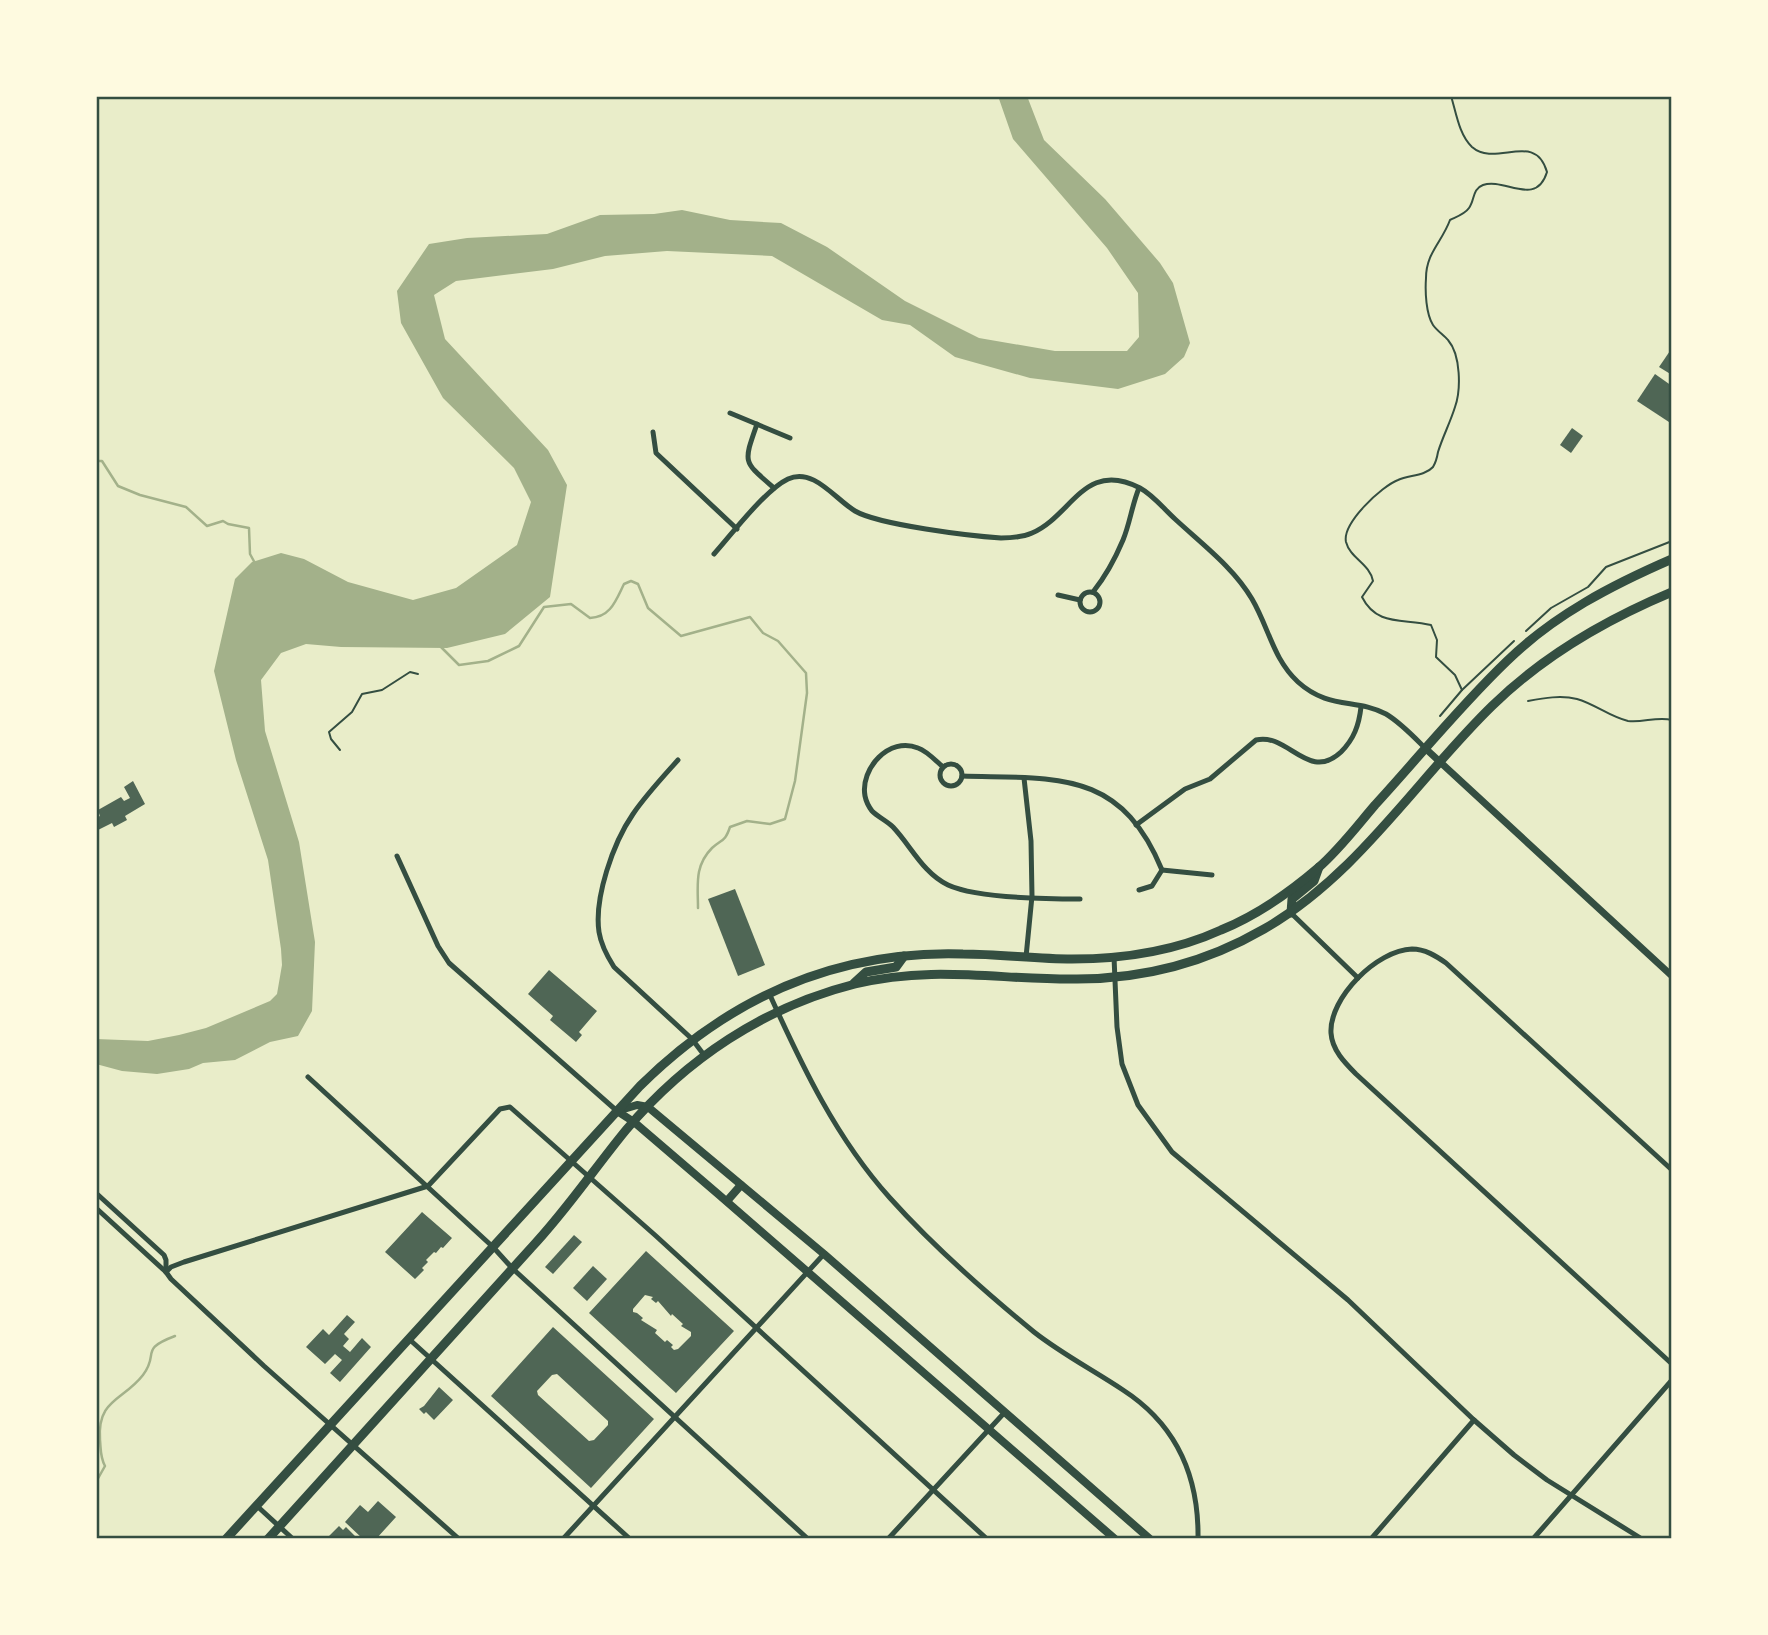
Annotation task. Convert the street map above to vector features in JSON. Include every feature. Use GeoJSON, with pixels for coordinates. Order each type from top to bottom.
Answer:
{"type":"FeatureCollection","features":[{"type":"Feature","properties":{"kind":"main road"},"geometry":{"type":"LineString","coordinates":[[226,1539],[570,1161],[662,1064],[731,1012],[769,992],[816,974],[856,964],[904,956],[962,953],[1072,959],[1114,957],[1183,944],[1221,930],[1251,915],[1319,867],[1508,660],[1541,632],[1603,591],[1672,559]]}},
{"type":"Feature","properties":{"kind":"main road"},"geometry":{"type":"LineString","coordinates":[[268,1539],[513,1269],[563,1212],[634,1122],[704,1055],[777,1011],[852,985],[928,973],[1073,979],[1115,978],[1189,962],[1230,947],[1292,913],[1322,890],[1349,864],[1490,708],[1523,678],[1613,619],[1672,592]]}},
{"type":"Feature","properties":{"kind":"main road"},"geometry":{"type":"LineString","coordinates":[[1292,913],[1292,899],[1314,881],[1319,867]]}},
{"type":"Feature","properties":{"kind":"main road"},"geometry":{"type":"LineString","coordinates":[[1183,944],[1189,962]]}},
{"type":"Feature","properties":{"kind":"main road"},"geometry":{"type":"LineString","coordinates":[[852,985],[866,972],[896,967],[904,956]]}},
{"type":"Feature","properties":{"kind":"main road"},"geometry":{"type":"LineString","coordinates":[[1025,976],[1026,957]]}},
{"type":"Feature","properties":{"kind":"main road"},"geometry":{"type":"LineString","coordinates":[[617,1111],[637,1105],[648,1107],[824,1254],[1150,1539]]}},
{"type":"Feature","properties":{"kind":"main road"},"geometry":{"type":"LineString","coordinates":[[617,1111],[634,1122],[727,1201],[1115,1539]]}},
{"type":"Feature","properties":{"kind":"main road"},"geometry":{"type":"LineString","coordinates":[[727,1201],[741,1185]]}},
{"type":"Feature","properties":{"kind":"street"},"geometry":{"type":"LineString","coordinates":[[730,413],[790,438]]}},
{"type":"Feature","properties":{"kind":"street"},"geometry":{"type":"LineString","coordinates":[[757,424],[746,454],[749,465],[774,488]]}},
{"type":"Feature","properties":{"kind":"street"},"geometry":{"type":"LineString","coordinates":[[653,432],[656,453],[737,529]]}},
{"type":"Feature","properties":{"kind":"street"},"geometry":{"type":"LineString","coordinates":[[713,555],[774,488],[788,479],[807,477],[868,517],[1001,538],[1031,534],[1050,522],[1086,487],[1100,482],[1126,483],[1139,488],[1232,572],[1253,600],[1272,647],[1284,667],[1297,681],[1312,693],[1332,702],[1386,714],[1672,976]]}},
{"type":"Feature","properties":{"kind":"street"},"geometry":{"type":"LineString","coordinates":[[1080,600],[1086,593],[1093,592],[1105,578],[1122,542],[1131,506],[1139,488]]}},
{"type":"Feature","properties":{"kind":"street"},"geometry":{"type":"LineString","coordinates":[[1080,600],[1083,610],[1096,611],[1100,606],[1100,599],[1093,592]]}},
{"type":"Feature","properties":{"kind":"street"},"geometry":{"type":"LineString","coordinates":[[1058,595],[1080,600]]}},
{"type":"Feature","properties":{"kind":"street"},"geometry":{"type":"LineString","coordinates":[[1136,825],[1185,789],[1210,779],[1256,740],[1274,740],[1302,757],[1318,762],[1328,761],[1342,751],[1353,737],[1359,724],[1361,707]]}},
{"type":"Feature","properties":{"kind":"street"},"geometry":{"type":"LineString","coordinates":[[943,767],[917,747],[895,747],[886,751],[868,773],[864,786],[865,800],[872,811],[906,841],[916,858],[945,884],[964,891],[1080,899]]}},
{"type":"Feature","properties":{"kind":"street"},"geometry":{"type":"LineString","coordinates":[[678,760],[632,815],[618,841],[601,897],[599,931],[605,952],[614,967],[692,1039],[704,1055]]}},
{"type":"Feature","properties":{"kind":"street"},"geometry":{"type":"LineString","coordinates":[[943,767],[956,765],[962,776]]}},
{"type":"Feature","properties":{"kind":"street"},"geometry":{"type":"LineString","coordinates":[[943,767],[940,778],[947,785],[958,784],[962,776]]}},
{"type":"Feature","properties":{"kind":"street"},"geometry":{"type":"LineString","coordinates":[[962,776],[1073,782],[1089,787],[1103,794],[1136,825],[1162,870]]}},
{"type":"Feature","properties":{"kind":"street"},"geometry":{"type":"LineString","coordinates":[[1024,778],[1031,841],[1032,896],[1026,957]]}},
{"type":"Feature","properties":{"kind":"street"},"geometry":{"type":"LineString","coordinates":[[397,856],[438,946],[449,963],[617,1111]]}},
{"type":"Feature","properties":{"kind":"street"},"geometry":{"type":"LineString","coordinates":[[1162,870],[1212,875]]}},
{"type":"Feature","properties":{"kind":"street"},"geometry":{"type":"LineString","coordinates":[[1139,890],[1152,886],[1162,870]]}},
{"type":"Feature","properties":{"kind":"street"},"geometry":{"type":"LineString","coordinates":[[1292,913],[1358,978]]}},
{"type":"Feature","properties":{"kind":"street"},"geometry":{"type":"LineString","coordinates":[[1672,1170],[1430,953],[1413,949],[1397,951],[1377,961],[1358,978],[1335,1009],[1331,1033],[1341,1058],[1672,1364]]}},
{"type":"Feature","properties":{"kind":"street"},"geometry":{"type":"LineString","coordinates":[[1114,957],[1117,1027],[1122,1064],[1143,1112],[1172,1152],[1348,1300],[1474,1420],[1529,1467],[1642,1539]]}},
{"type":"Feature","properties":{"kind":"street"},"geometry":{"type":"LineString","coordinates":[[769,992],[810,1080],[837,1129],[897,1206],[924,1235],[1034,1332],[1064,1354],[1124,1390],[1165,1428],[1188,1466],[1195,1493],[1198,1539]]}},
{"type":"Feature","properties":{"kind":"street"},"geometry":{"type":"LineString","coordinates":[[308,1077],[808,1539]]}},
{"type":"Feature","properties":{"kind":"street"},"geometry":{"type":"LineString","coordinates":[[166,1272],[184,1262],[428,1186],[500,1109],[506,1106],[513,1108],[987,1539]]}},
{"type":"Feature","properties":{"kind":"street"},"geometry":{"type":"LineString","coordinates":[[96,1193],[163,1255],[166,1272]]}},
{"type":"Feature","properties":{"kind":"street"},"geometry":{"type":"LineString","coordinates":[[96,1208],[234,1339],[459,1539]]}},
{"type":"Feature","properties":{"kind":"street"},"geometry":{"type":"LineString","coordinates":[[110,1221],[118,1214]]}},
{"type":"Feature","properties":{"kind":"street"},"geometry":{"type":"LineString","coordinates":[[563,1539],[824,1254]]}},
{"type":"Feature","properties":{"kind":"street"},"geometry":{"type":"LineString","coordinates":[[409,1339],[630,1539]]}},
{"type":"Feature","properties":{"kind":"street"},"geometry":{"type":"LineString","coordinates":[[1533,1539],[1672,1380]]}},
{"type":"Feature","properties":{"kind":"street"},"geometry":{"type":"LineString","coordinates":[[888,1539],[1005,1412]]}},
{"type":"Feature","properties":{"kind":"street"},"geometry":{"type":"LineString","coordinates":[[1371,1539],[1474,1420]]}},
{"type":"Feature","properties":{"kind":"street"},"geometry":{"type":"LineString","coordinates":[[257,1506],[293,1539]]}},
{"type":"Feature","properties":{"kind":"path"},"geometry":{"type":"LineString","coordinates":[[1451,96],[1462,132],[1471,146],[1481,152],[1499,154],[1529,150],[1540,156],[1546,172],[1544,182],[1528,190],[1485,184],[1476,189],[1469,209],[1450,220],[1430,254],[1425,277],[1429,317],[1434,327],[1454,348],[1458,396],[1455,407],[1442,437],[1435,464],[1428,471],[1399,479],[1381,488],[1348,528],[1346,542],[1371,572],[1373,581],[1362,597],[1368,609],[1396,621],[1415,621],[1431,625],[1437,640],[1436,657],[1455,676],[1462,690]]}},
{"type":"Feature","properties":{"kind":"path"},"geometry":{"type":"LineString","coordinates":[[341,750],[331,739],[329,732],[352,712],[362,694],[387,688],[410,671],[418,674]]}},
{"type":"Feature","properties":{"kind":"path"},"geometry":{"type":"LineString","coordinates":[[1528,701],[1548,697],[1577,699],[1629,721],[1644,722],[1663,718],[1672,720]]}},
{"type":"Feature","properties":{"kind":"shaded area"},"geometry":{"type":"Polygon","coordinates":[[[998,96],[1027,96],[1044,140],[1105,199],[1160,263],[1173,283],[1190,343],[1184,357],[1165,374],[1118,389],[1030,378],[955,357],[910,325],[882,320],[772,256],[667,251],[605,256],[553,269],[456,281],[434,295],[445,339],[548,450],[567,485],[550,597],[505,634],[447,648],[306,644],[281,653],[261,680],[265,731],[299,842],[315,942],[312,1011],[298,1036],[270,1042],[235,1060],[203,1063],[189,1069],[157,1074],[122,1071],[96,1064],[96,1039],[148,1041],[179,1035],[206,1028],[270,1001],[277,994],[282,965],[281,949],[268,860],[236,760],[214,671],[235,579],[252,562],[281,553],[304,559],[348,582],[413,600],[456,588],[517,545],[531,502],[514,468],[443,398],[401,323],[397,291],[429,244],[467,238],[547,234],[600,215],[654,214],[682,210],[730,220],[781,223],[827,247],[905,301],[979,338],[1055,351],[1127,351],[1139,337],[1138,293],[1107,248],[1013,139],[998,96]]]}},
{"type":"Feature","properties":{"kind":"building"},"geometry":{"type":"Polygon","coordinates":[[[1672,348],[1672,375],[1659,367],[1672,348]]]}},
{"type":"Feature","properties":{"kind":"building"},"geometry":{"type":"Polygon","coordinates":[[[1655,374],[1672,386],[1672,424],[1637,401],[1655,374]]]}},
{"type":"Feature","properties":{"kind":"building"},"geometry":{"type":"Polygon","coordinates":[[[1572,428],[1583,436],[1571,453],[1560,445],[1572,428]]]}},
{"type":"Feature","properties":{"kind":"building"},"geometry":{"type":"Polygon","coordinates":[[[133,781],[145,804],[125,816],[127,820],[114,827],[112,823],[96,831],[96,818],[100,816],[98,810],[121,797],[124,801],[130,798],[124,787],[133,781]]]}},
{"type":"Feature","properties":{"kind":"building"},"geometry":{"type":"Polygon","coordinates":[[[735,889],[765,965],[738,976],[708,899],[735,889]]]}},
{"type":"Feature","properties":{"kind":"building"},"geometry":{"type":"Polygon","coordinates":[[[549,970],[597,1011],[579,1032],[582,1035],[576,1042],[550,1020],[553,1016],[528,994],[549,970]]]}},
{"type":"Feature","properties":{"kind":"building"},"geometry":{"type":"Polygon","coordinates":[[[422,1212],[452,1238],[426,1260],[428,1262],[422,1268],[424,1270],[415,1279],[385,1252],[422,1212]]]}},
{"type":"Feature","properties":{"kind":"building"},"geometry":{"type":"Polygon","coordinates":[[[574,1235],[582,1242],[553,1274],[545,1267],[574,1235]]]}},
{"type":"Feature","properties":{"kind":"building"},"geometry":{"type":"Polygon","coordinates":[[[646,1251],[734,1331],[676,1393],[589,1313],[646,1251]],[[645,1295],[633,1312],[657,1330],[655,1333],[673,1345],[671,1347],[674,1350],[678,1349],[691,1336],[691,1332],[681,1326],[683,1324],[672,1314],[671,1316],[658,1301],[656,1303],[651,1299],[653,1297],[645,1295]]]}},
{"type":"Feature","properties":{"kind":"building"},"geometry":{"type":"Polygon","coordinates":[[[593,1266],[607,1279],[587,1301],[573,1288],[593,1266]]]}},
{"type":"Feature","properties":{"kind":"building"},"geometry":{"type":"Polygon","coordinates":[[[347,1315],[355,1322],[344,1334],[349,1339],[343,1346],[350,1352],[362,1338],[371,1347],[340,1382],[330,1373],[342,1360],[335,1354],[325,1364],[306,1347],[323,1329],[329,1335],[347,1315]]]}},
{"type":"Feature","properties":{"kind":"building"},"geometry":{"type":"Polygon","coordinates":[[[553,1327],[654,1419],[591,1488],[491,1396],[553,1327]],[[557,1374],[552,1375],[537,1391],[538,1395],[589,1441],[594,1440],[608,1425],[608,1421],[557,1374]]]}},
{"type":"Feature","properties":{"kind":"building"},"geometry":{"type":"Polygon","coordinates":[[[439,1387],[453,1400],[434,1420],[419,1409],[439,1387]]]}},
{"type":"Feature","properties":{"kind":"building"},"geometry":{"type":"Polygon","coordinates":[[[378,1501],[396,1517],[376,1539],[363,1539],[345,1522],[360,1505],[368,1512],[378,1501]]]}},
{"type":"Feature","properties":{"kind":"building"},"geometry":{"type":"Polygon","coordinates":[[[339,1526],[343,1530],[346,1527],[358,1539],[329,1539],[339,1526]]]}},
{"type":"Feature","properties":{"kind":"waterway"},"geometry":{"type":"LineString","coordinates":[[96,461],[102,461],[118,486],[140,495],[186,507],[207,526],[223,521],[249,528],[250,554],[256,565]]}},
{"type":"Feature","properties":{"kind":"waterway"},"geometry":{"type":"LineString","coordinates":[[441,647],[459,665],[488,661],[519,646],[544,607],[571,604],[590,618],[597,617],[608,611],[624,584],[631,581],[638,584],[648,608],[681,636],[750,617],[763,633],[778,641],[806,673],[807,693],[795,781],[785,819],[770,824],[747,821],[730,827],[725,838],[712,848],[702,862],[698,876],[698,908]]}},
{"type":"Feature","properties":{"kind":"waterway"},"geometry":{"type":"LineString","coordinates":[[96,1482],[105,1466],[101,1456],[100,1427],[107,1408],[143,1375],[148,1368],[153,1349],[175,1336]]}}]}
